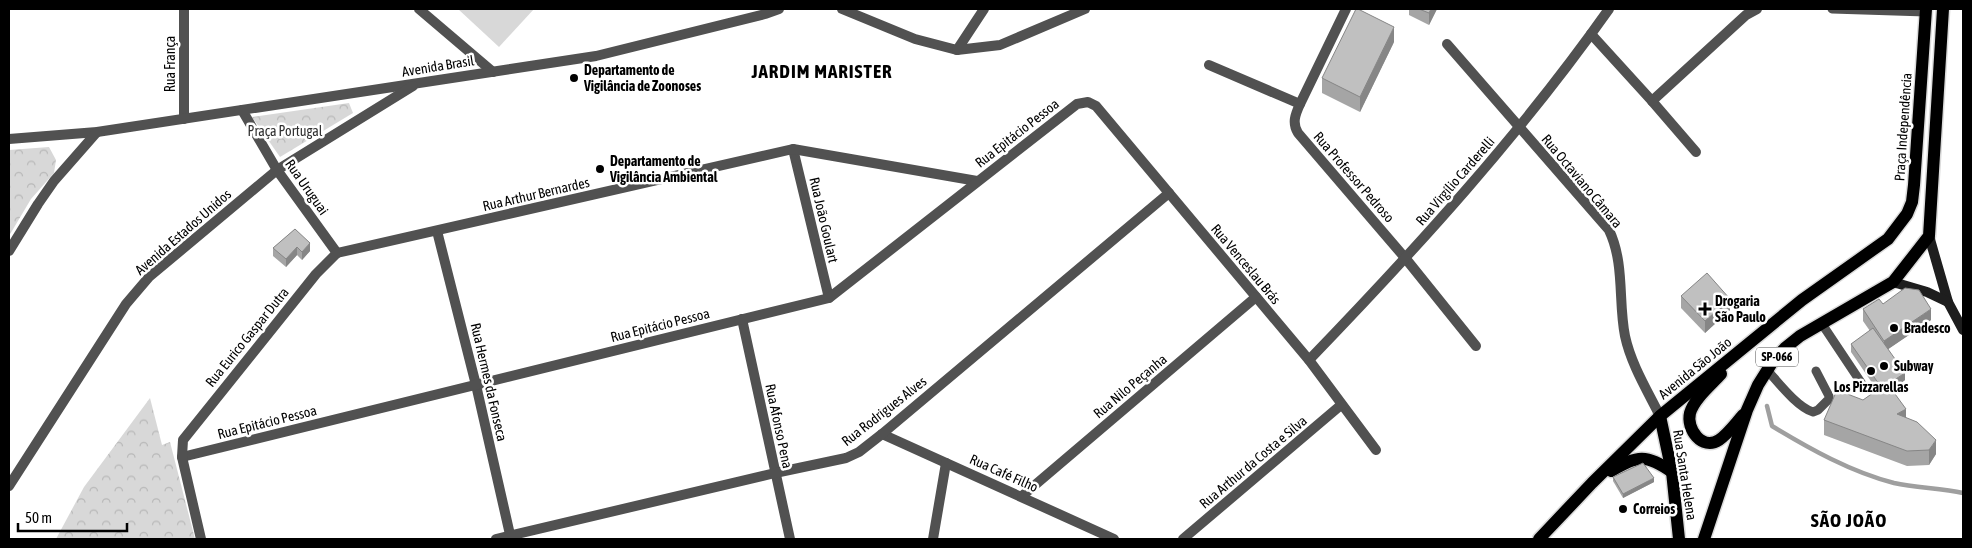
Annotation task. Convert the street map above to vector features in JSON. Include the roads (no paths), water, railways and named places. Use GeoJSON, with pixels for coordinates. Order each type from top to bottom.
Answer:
{"type":"FeatureCollection","features":[{"type":"Feature","properties":{"kind":"main road"},"geometry":{"type":"LineString","coordinates":[[1943,9],[1929,236],[1948,302]]}},
{"type":"Feature","properties":{"kind":"main road","name":"Praça Independência"},"geometry":{"type":"LineString","coordinates":[[1888,240],[1908,214],[1912,202],[1926,10]]}},
{"type":"Feature","properties":{"kind":"main road","name":"SP-066"},"geometry":{"type":"LineString","coordinates":[[1704,539],[1747,410],[1767,370],[1785,348],[1800,336],[1893,282],[1929,236]]}},
{"type":"Feature","properties":{"kind":"main road","name":"Avenida São João"},"geometry":{"type":"LineString","coordinates":[[1539,539],[1660,416],[1802,300],[1888,240]]}},
{"type":"Feature","properties":{"kind":"main road"},"geometry":{"type":"LineString","coordinates":[[1893,282],[1928,292],[1948,302],[1960,315],[1963,330]]}},
{"type":"Feature","properties":{"kind":"main road"},"geometry":{"type":"LineString","coordinates":[[1747,410],[1718,441],[1702,442],[1694,435],[1690,428],[1691,412],[1696,402],[1748,344]]}},
{"type":"Feature","properties":{"kind":"main road","name":"Rua Santa Helena"},"geometry":{"type":"LineString","coordinates":[[1660,416],[1672,472],[1679,539]]}},
{"type":"Feature","properties":{"kind":"main road"},"geometry":{"type":"LineString","coordinates":[[1592,483],[1625,463],[1642,458],[1657,462],[1672,472]]}},
{"type":"Feature","properties":{"kind":"street","name":"Rua França"},"geometry":{"type":"LineString","coordinates":[[184,9],[184,119]]}},
{"type":"Feature","properties":{"kind":"street"},"geometry":{"type":"LineString","coordinates":[[419,9],[493,72]]}},
{"type":"Feature","properties":{"kind":"street","name":"Avenida Brasil"},"geometry":{"type":"LineString","coordinates":[[9,139],[97,132],[596,56],[779,9]]}},
{"type":"Feature","properties":{"kind":"street"},"geometry":{"type":"LineString","coordinates":[[842,9],[915,39],[957,50],[1000,45],[1085,9]]}},
{"type":"Feature","properties":{"kind":"street"},"geometry":{"type":"LineString","coordinates":[[957,50],[984,9]]}},
{"type":"Feature","properties":{"kind":"street","name":"Rua Professor Pedroso"},"geometry":{"type":"LineString","coordinates":[[1346,9],[1300,104],[1294,118],[1295,128],[1406,259],[1476,346]]}},
{"type":"Feature","properties":{"kind":"street","name":"Rua Virgílio Carderelli"},"geometry":{"type":"LineString","coordinates":[[1309,360],[1406,259],[1520,128],[1609,9]]}},
{"type":"Feature","properties":{"kind":"street"},"geometry":{"type":"LineString","coordinates":[[1652,100],[1746,15],[1758,9]]}},
{"type":"Feature","properties":{"kind":"street"},"geometry":{"type":"LineString","coordinates":[[1591,34],[1652,100],[1696,152]]}},
{"type":"Feature","properties":{"kind":"street","name":"Rua Octaviano Câmara"},"geometry":{"type":"LineString","coordinates":[[1448,44],[1609,230],[1615,243],[1618,257],[1624,333],[1628,348],[1660,416]]}},
{"type":"Feature","properties":{"kind":"street"},"geometry":{"type":"LineString","coordinates":[[1210,64],[1300,104]]}},
{"type":"Feature","properties":{"kind":"street","name":"Avenida Estados Unidos"},"geometry":{"type":"LineString","coordinates":[[9,486],[126,304],[149,277],[277,170],[418,83]]}},
{"type":"Feature","properties":{"kind":"street","name":"Rua Epitácio Pessoa"},"geometry":{"type":"LineString","coordinates":[[182,457],[829,298],[1077,104],[1088,102]]}},
{"type":"Feature","properties":{"kind":"street","name":"Rua Venceslau Brás"},"geometry":{"type":"LineString","coordinates":[[1088,102],[1096,106],[1309,360],[1376,450]]}},
{"type":"Feature","properties":{"kind":"street","name":"Rua Uruguai"},"geometry":{"type":"LineString","coordinates":[[242,110],[277,170],[337,253]]}},
{"type":"Feature","properties":{"kind":"street"},"geometry":{"type":"LineString","coordinates":[[9,251],[54,181],[97,132]]}},
{"type":"Feature","properties":{"kind":"street","name":"Rua Arthur Bernardes"},"geometry":{"type":"LineString","coordinates":[[337,253],[793,149],[977,181]]}},
{"type":"Feature","properties":{"kind":"street","name":"Rua João Goulart"},"geometry":{"type":"LineString","coordinates":[[793,149],[829,298]]}},
{"type":"Feature","properties":{"kind":"street","name":"Rua Rodrigues Alves"},"geometry":{"type":"LineString","coordinates":[[496,539],[846,458],[859,452],[1169,194]]}},
{"type":"Feature","properties":{"kind":"street","name":"Rua Hermes da Fonseca"},"geometry":{"type":"LineString","coordinates":[[438,231],[476,385],[510,537]]}},
{"type":"Feature","properties":{"kind":"street","name":"Rua Eurico Gaspar Dutra"},"geometry":{"type":"LineString","coordinates":[[182,457],[183,440],[316,274],[337,253]]}},
{"type":"Feature","properties":{"kind":"street","name":"Rua Nilo Peçanha"},"geometry":{"type":"LineString","coordinates":[[1022,496],[1256,297]]}},
{"type":"Feature","properties":{"kind":"street","name":"Rua Afonso Pena"},"geometry":{"type":"LineString","coordinates":[[742,319],[790,539]]}},
{"type":"Feature","properties":{"kind":"street","name":"Rua Arthur da Costa e Silva"},"geometry":{"type":"LineString","coordinates":[[1183,539],[1341,405]]}},
{"type":"Feature","properties":{"kind":"street","name":"Rua Café Filho"},"geometry":{"type":"LineString","coordinates":[[882,434],[1114,539]]}},
{"type":"Feature","properties":{"kind":"street"},"geometry":{"type":"LineString","coordinates":[[182,457],[201,539]]}},
{"type":"Feature","properties":{"kind":"street"},"geometry":{"type":"LineString","coordinates":[[933,539],[946,462]]}},
{"type":"Feature","properties":{"kind":"lane"},"geometry":{"type":"LineString","coordinates":[[1832,9],[1926,10]]}},
{"type":"Feature","properties":{"kind":"lane"},"geometry":{"type":"LineString","coordinates":[[1822,324],[1862,384]]}},
{"type":"Feature","properties":{"kind":"lane"},"geometry":{"type":"LineString","coordinates":[[1767,370],[1808,410],[1813,412],[1818,410],[1829,399],[1816,371]]}},
{"type":"Feature","properties":{"kind":"waterway"},"geometry":{"type":"LineString","coordinates":[[1767,406],[1772,426],[1816,451],[1862,473],[1894,483],[1963,493]]}},
{"type":"Feature","properties":{"kind":"place","name":"Departamento de Vigilância de Zoonoses"},"geometry":{"type":"Point","coordinates":[574,78]}},
{"type":"Feature","properties":{"kind":"place","name":"Departamento de Vigilância Ambiental"},"geometry":{"type":"Point","coordinates":[600,169]}},
{"type":"Feature","properties":{"kind":"place","name":"Drogaria São Paulo"},"geometry":{"type":"Point","coordinates":[1705,309]}},
{"type":"Feature","properties":{"kind":"place","name":"Bradesco"},"geometry":{"type":"Point","coordinates":[1894,328]}},
{"type":"Feature","properties":{"kind":"place","name":"Subway"},"geometry":{"type":"Point","coordinates":[1884,366]}},
{"type":"Feature","properties":{"kind":"place","name":"Los Pizzarellas"},"geometry":{"type":"Point","coordinates":[1871,371]}},
{"type":"Feature","properties":{"kind":"place","name":"Correios"},"geometry":{"type":"Point","coordinates":[1623,509]}},
{"type":"Feature","properties":{"kind":"district","name":"JARDIM MARISTER"},"geometry":{"type":"Point","coordinates":[822,71]}},
{"type":"Feature","properties":{"kind":"district","name":"SÃO JOÃO"},"geometry":{"type":"Point","coordinates":[1849,520]}},
{"type":"Feature","properties":{"kind":"park label","name":"Praça Portugal"},"geometry":{"type":"Point","coordinates":[285,131]}}]}
